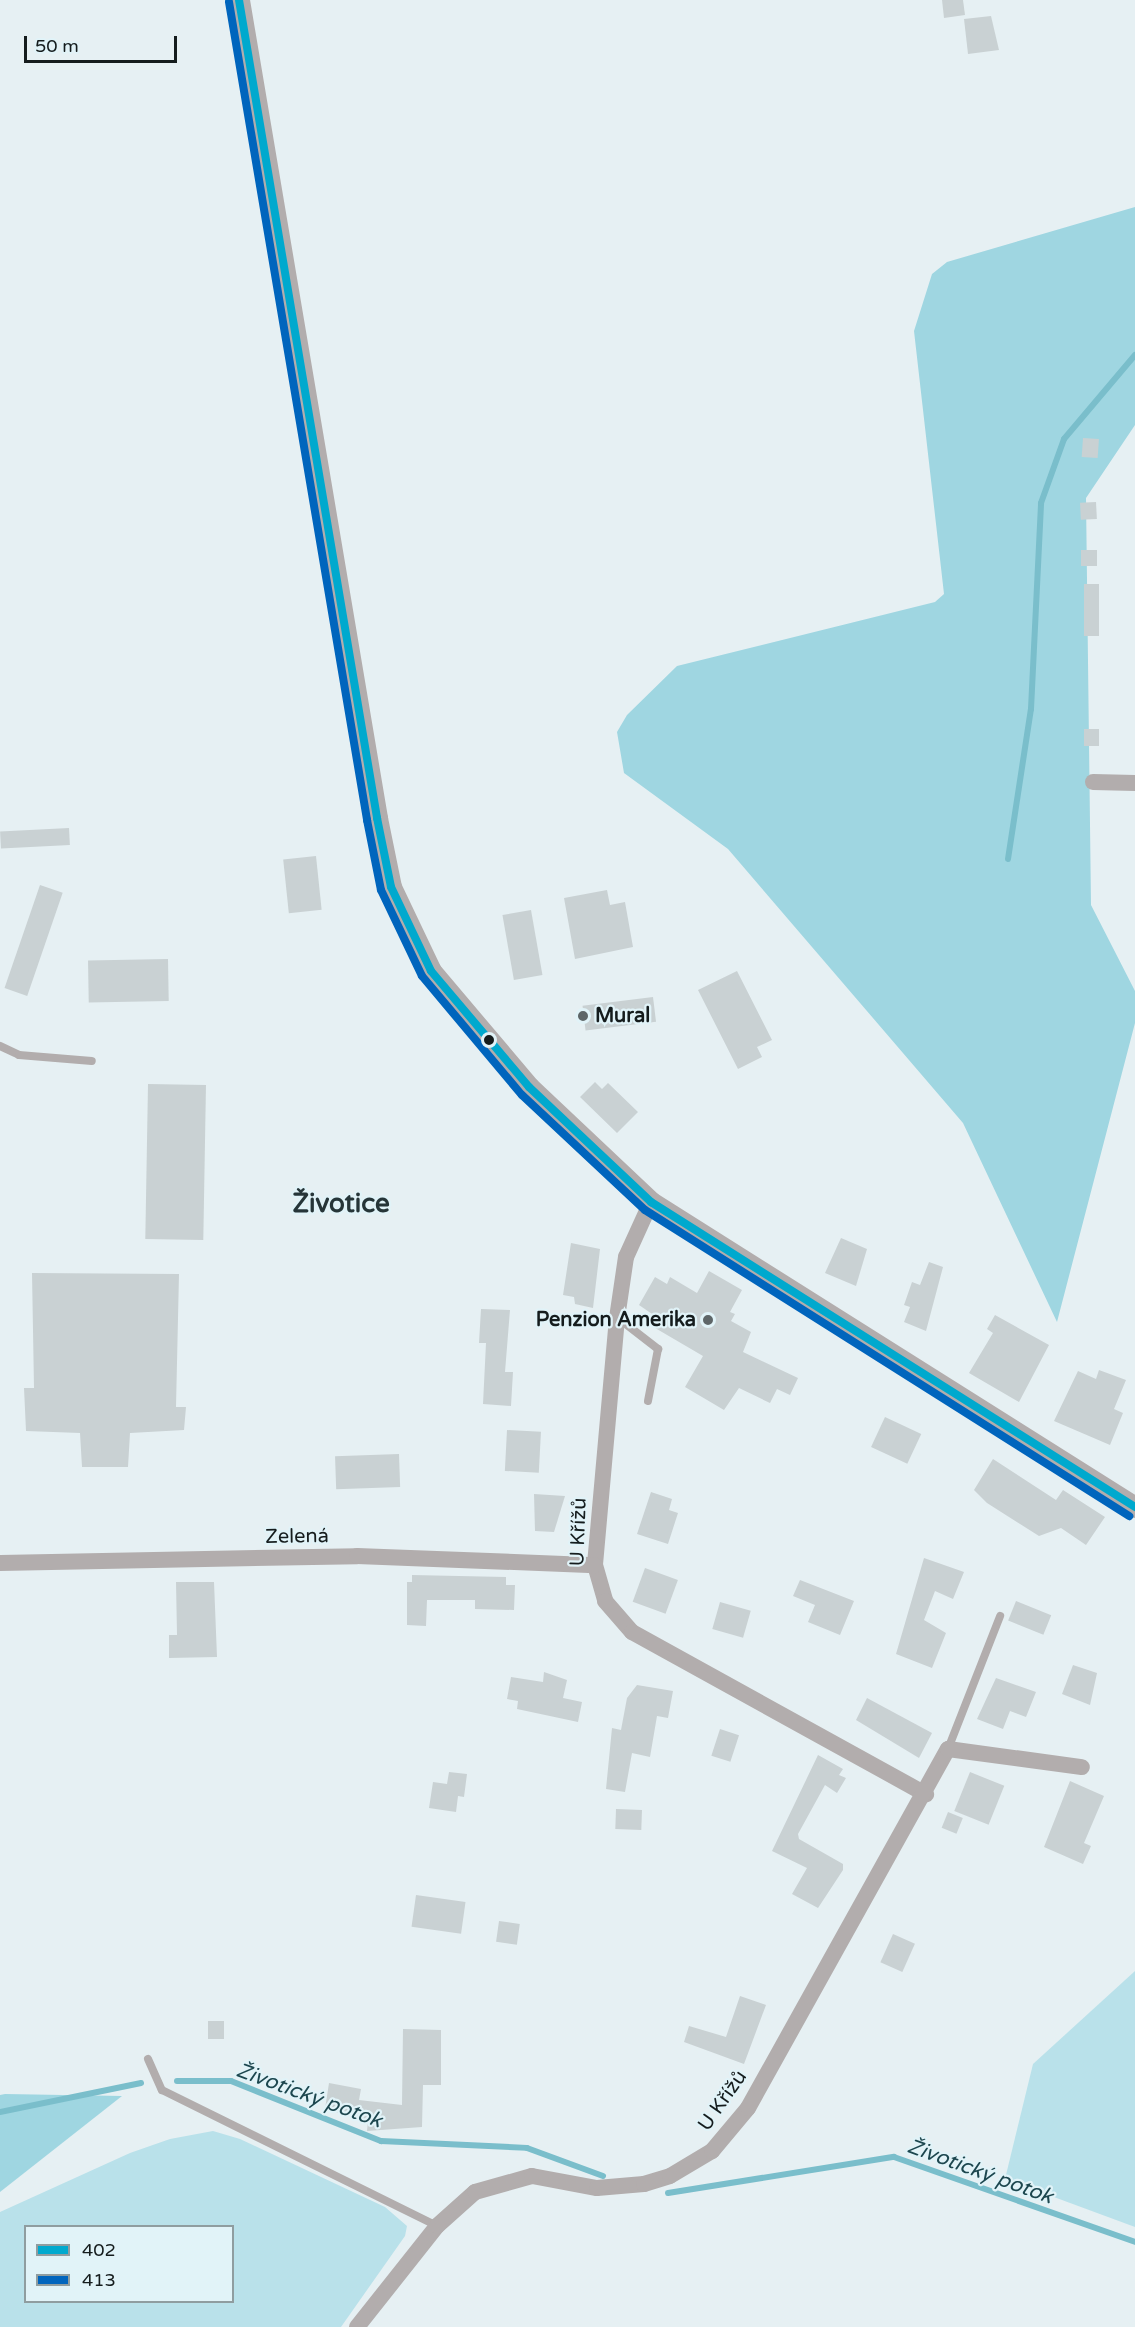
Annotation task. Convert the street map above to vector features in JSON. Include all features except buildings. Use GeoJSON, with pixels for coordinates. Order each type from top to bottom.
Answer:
{"type":"FeatureCollection","features":[{"type":"Feature","properties":{"kind":"street"},"geometry":{"type":"LineString","coordinates":[[238,0],[391,887],[431,971],[475,1027],[584,1144],[651,1202],[1135,1507]]}},
{"type":"Feature","properties":{"kind":"street"},"geometry":{"type":"LineString","coordinates":[[1093,782],[1135,783]]}},
{"type":"Feature","properties":{"kind":"street","name":"U Křížů"},"geometry":{"type":"LineString","coordinates":[[651,1202],[626,1257],[617,1318],[595,1564],[605,1601],[632,1632],[926,1794]]}},
{"type":"Feature","properties":{"kind":"street","name":"Zelená"},"geometry":{"type":"LineString","coordinates":[[0,1563],[357,1556],[595,1564]]}},
{"type":"Feature","properties":{"kind":"street"},"geometry":{"type":"LineString","coordinates":[[948,1749],[1083,1767]]}},
{"type":"Feature","properties":{"kind":"street","name":"U Křížů"},"geometry":{"type":"LineString","coordinates":[[357,2327],[438,2226],[475,2192],[508,2179],[542,2176],[604,2188],[644,2184],[670,2176],[712,2151],[748,2108],[926,1794],[948,1749]]}},
{"type":"Feature","properties":{"kind":"lane"},"geometry":{"type":"LineString","coordinates":[[0,1046],[18,1055],[92,1061]]}},
{"type":"Feature","properties":{"kind":"lane"},"geometry":{"type":"LineString","coordinates":[[617,1318],[658,1349],[648,1401]]}},
{"type":"Feature","properties":{"kind":"lane"},"geometry":{"type":"LineString","coordinates":[[948,1749],[1000,1616]]}},
{"type":"Feature","properties":{"kind":"lane"},"geometry":{"type":"LineString","coordinates":[[148,2059],[162,2090],[438,2226]]}},
{"type":"Feature","properties":{"kind":"shaded area"},"geometry":{"type":"Polygon","coordinates":[[[1135,207],[1135,425],[1086,498],[1091,905],[1135,991],[1135,1023],[1057,1322],[963,1123],[728,849],[624,773],[617,732],[627,715],[677,666],[935,602],[944,594],[914,331],[932,274],[947,262],[1135,207]]]}},
{"type":"Feature","properties":{"kind":"shaded area"},"geometry":{"type":"Polygon","coordinates":[[[1135,1971],[1135,2227],[1005,2179],[1033,2064],[1135,1971]]]}},
{"type":"Feature","properties":{"kind":"shaded area"},"geometry":{"type":"Polygon","coordinates":[[[5,2094],[122,2096],[0,2192],[0,2095],[5,2094]]]}},
{"type":"Feature","properties":{"kind":"shaded area"},"geometry":{"type":"Polygon","coordinates":[[[213,2131],[240,2139],[385,2207],[407,2226],[405,2236],[341,2327],[0,2327],[0,2212],[130,2153],[170,2139],[213,2131]]]}},
{"type":"Feature","properties":{"kind":"waterway"},"geometry":{"type":"LineString","coordinates":[[1008,859],[1031,709],[1041,503],[1064,439],[1135,355]]}},
{"type":"Feature","properties":{"kind":"waterway","name":"Životický potok"},"geometry":{"type":"LineString","coordinates":[[177,2081],[231,2081],[381,2141],[527,2148],[603,2176]]}},
{"type":"Feature","properties":{"kind":"waterway","name":"Životický potok"},"geometry":{"type":"LineString","coordinates":[[0,2112],[141,2083]]}},
{"type":"Feature","properties":{"kind":"waterway","name":"Životický potok"},"geometry":{"type":"LineString","coordinates":[[668,2193],[894,2157],[1135,2242]]}},
{"type":"Feature","properties":{"kind":"transit line","name":"402"},"geometry":{"type":"LineString","coordinates":[[239,0],[377,818],[391,887],[431,971],[529,1087],[651,1202],[1135,1507]]}},
{"type":"Feature","properties":{"kind":"transit line","name":"413"},"geometry":{"type":"LineString","coordinates":[[229,2],[367,820],[381,890],[422,976],[522,1095],[645,1210],[1129,1516]]}},
{"type":"Feature","properties":{"kind":"place","name":"Mural"},"geometry":{"type":"Point","coordinates":[583,1016]}},
{"type":"Feature","properties":{"kind":"place","name":"Penzion Amerika"},"geometry":{"type":"Point","coordinates":[708,1320]}},
{"type":"Feature","properties":{"kind":"district","name":"Životice"},"geometry":{"type":"Point","coordinates":[341,1204]}}]}
